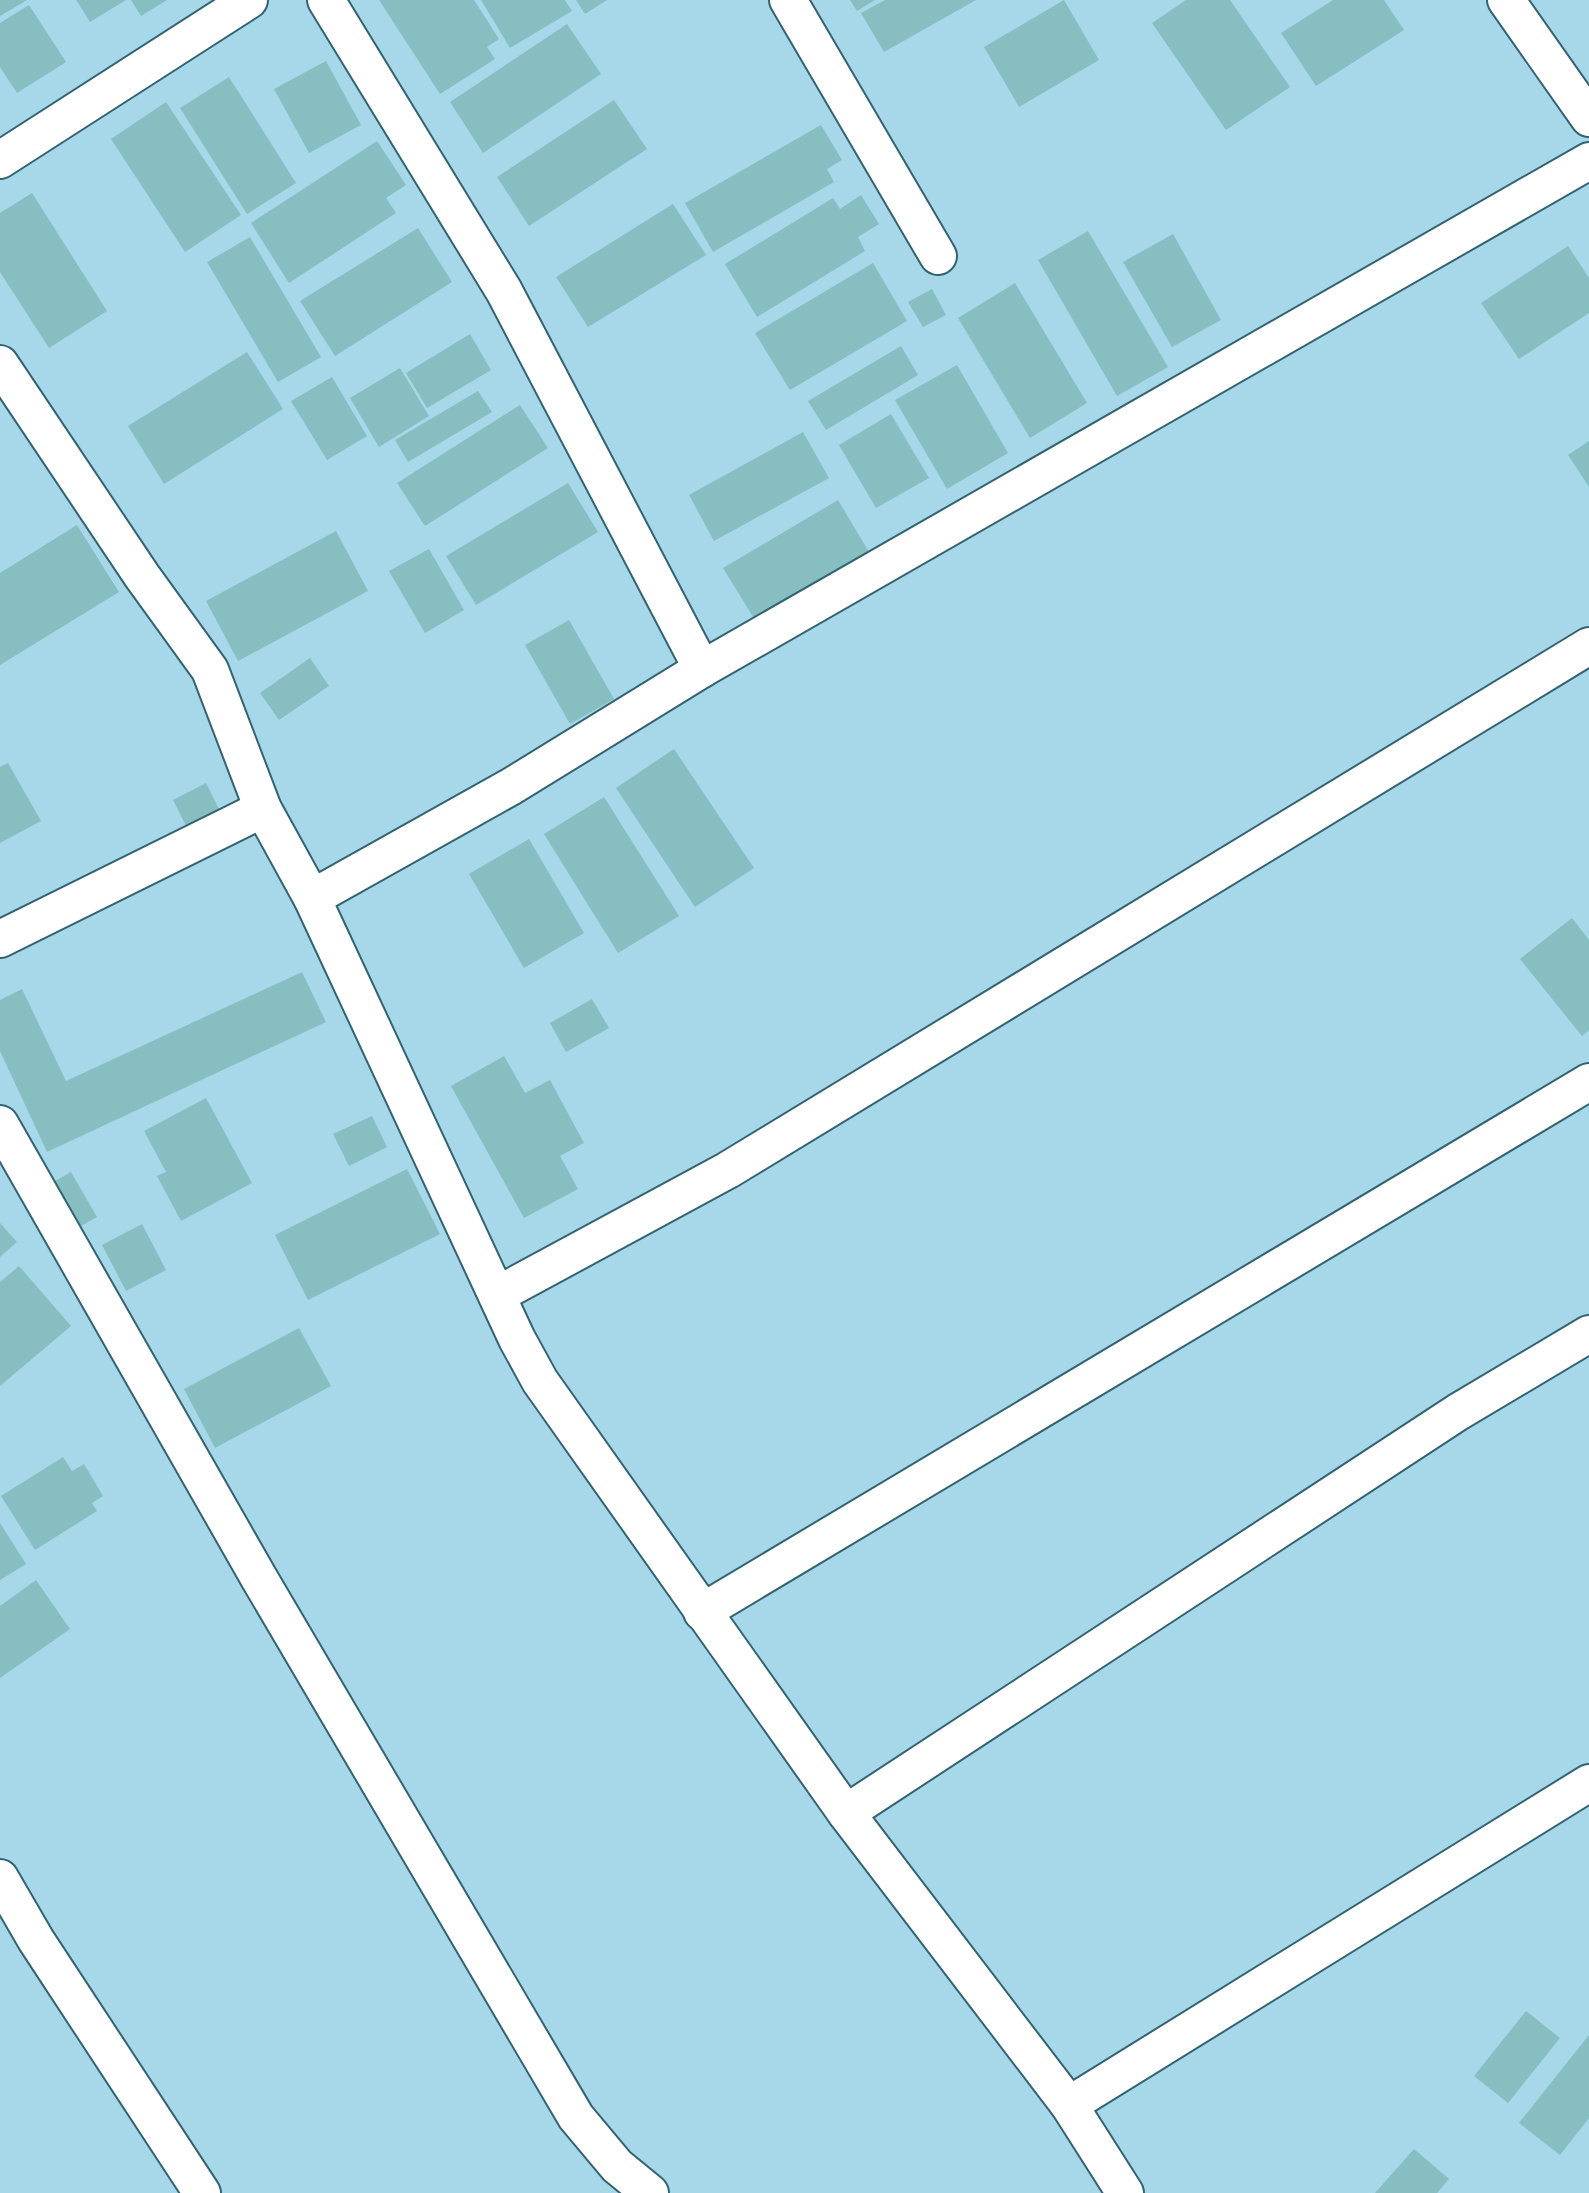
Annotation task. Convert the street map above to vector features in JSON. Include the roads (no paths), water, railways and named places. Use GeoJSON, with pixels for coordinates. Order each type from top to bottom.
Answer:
{"type":"FeatureCollection","features":[{"type":"Feature","properties":{"kind":"street"},"geometry":{"type":"LineString","coordinates":[[0,160],[249,0]]}},
{"type":"Feature","properties":{"kind":"street"},"geometry":{"type":"LineString","coordinates":[[326,0],[504,291],[702,669]]}},
{"type":"Feature","properties":{"kind":"street"},"geometry":{"type":"LineString","coordinates":[[788,0],[938,256]]}},
{"type":"Feature","properties":{"kind":"street"},"geometry":{"type":"LineString","coordinates":[[1506,0],[1589,118]]}},
{"type":"Feature","properties":{"kind":"street"},"geometry":{"type":"LineString","coordinates":[[312,898],[512,786],[702,669],[1589,161]]}},
{"type":"Feature","properties":{"kind":"street"},"geometry":{"type":"LineString","coordinates":[[0,364],[142,576],[210,670],[263,809],[312,898],[540,1381],[846,1813],[1069,2105],[1125,2193]]}},
{"type":"Feature","properties":{"kind":"street"},"geometry":{"type":"LineString","coordinates":[[497,1295],[728,1170],[1589,646]]}},
{"type":"Feature","properties":{"kind":"street"},"geometry":{"type":"LineString","coordinates":[[0,939],[263,809]]}},
{"type":"Feature","properties":{"kind":"street"},"geometry":{"type":"LineString","coordinates":[[702,1612],[1589,1082]]}},
{"type":"Feature","properties":{"kind":"street"},"geometry":{"type":"LineString","coordinates":[[0,1124],[259,1578],[576,2117],[617,2166],[650,2193]]}},
{"type":"Feature","properties":{"kind":"street"},"geometry":{"type":"LineString","coordinates":[[846,1813],[1458,1412],[1589,1334]]}},
{"type":"Feature","properties":{"kind":"street"},"geometry":{"type":"LineString","coordinates":[[1069,2105],[1589,1783]]}},
{"type":"Feature","properties":{"kind":"street"},"geometry":{"type":"LineString","coordinates":[[0,1878],[36,1940],[202,2193]]}}]}
